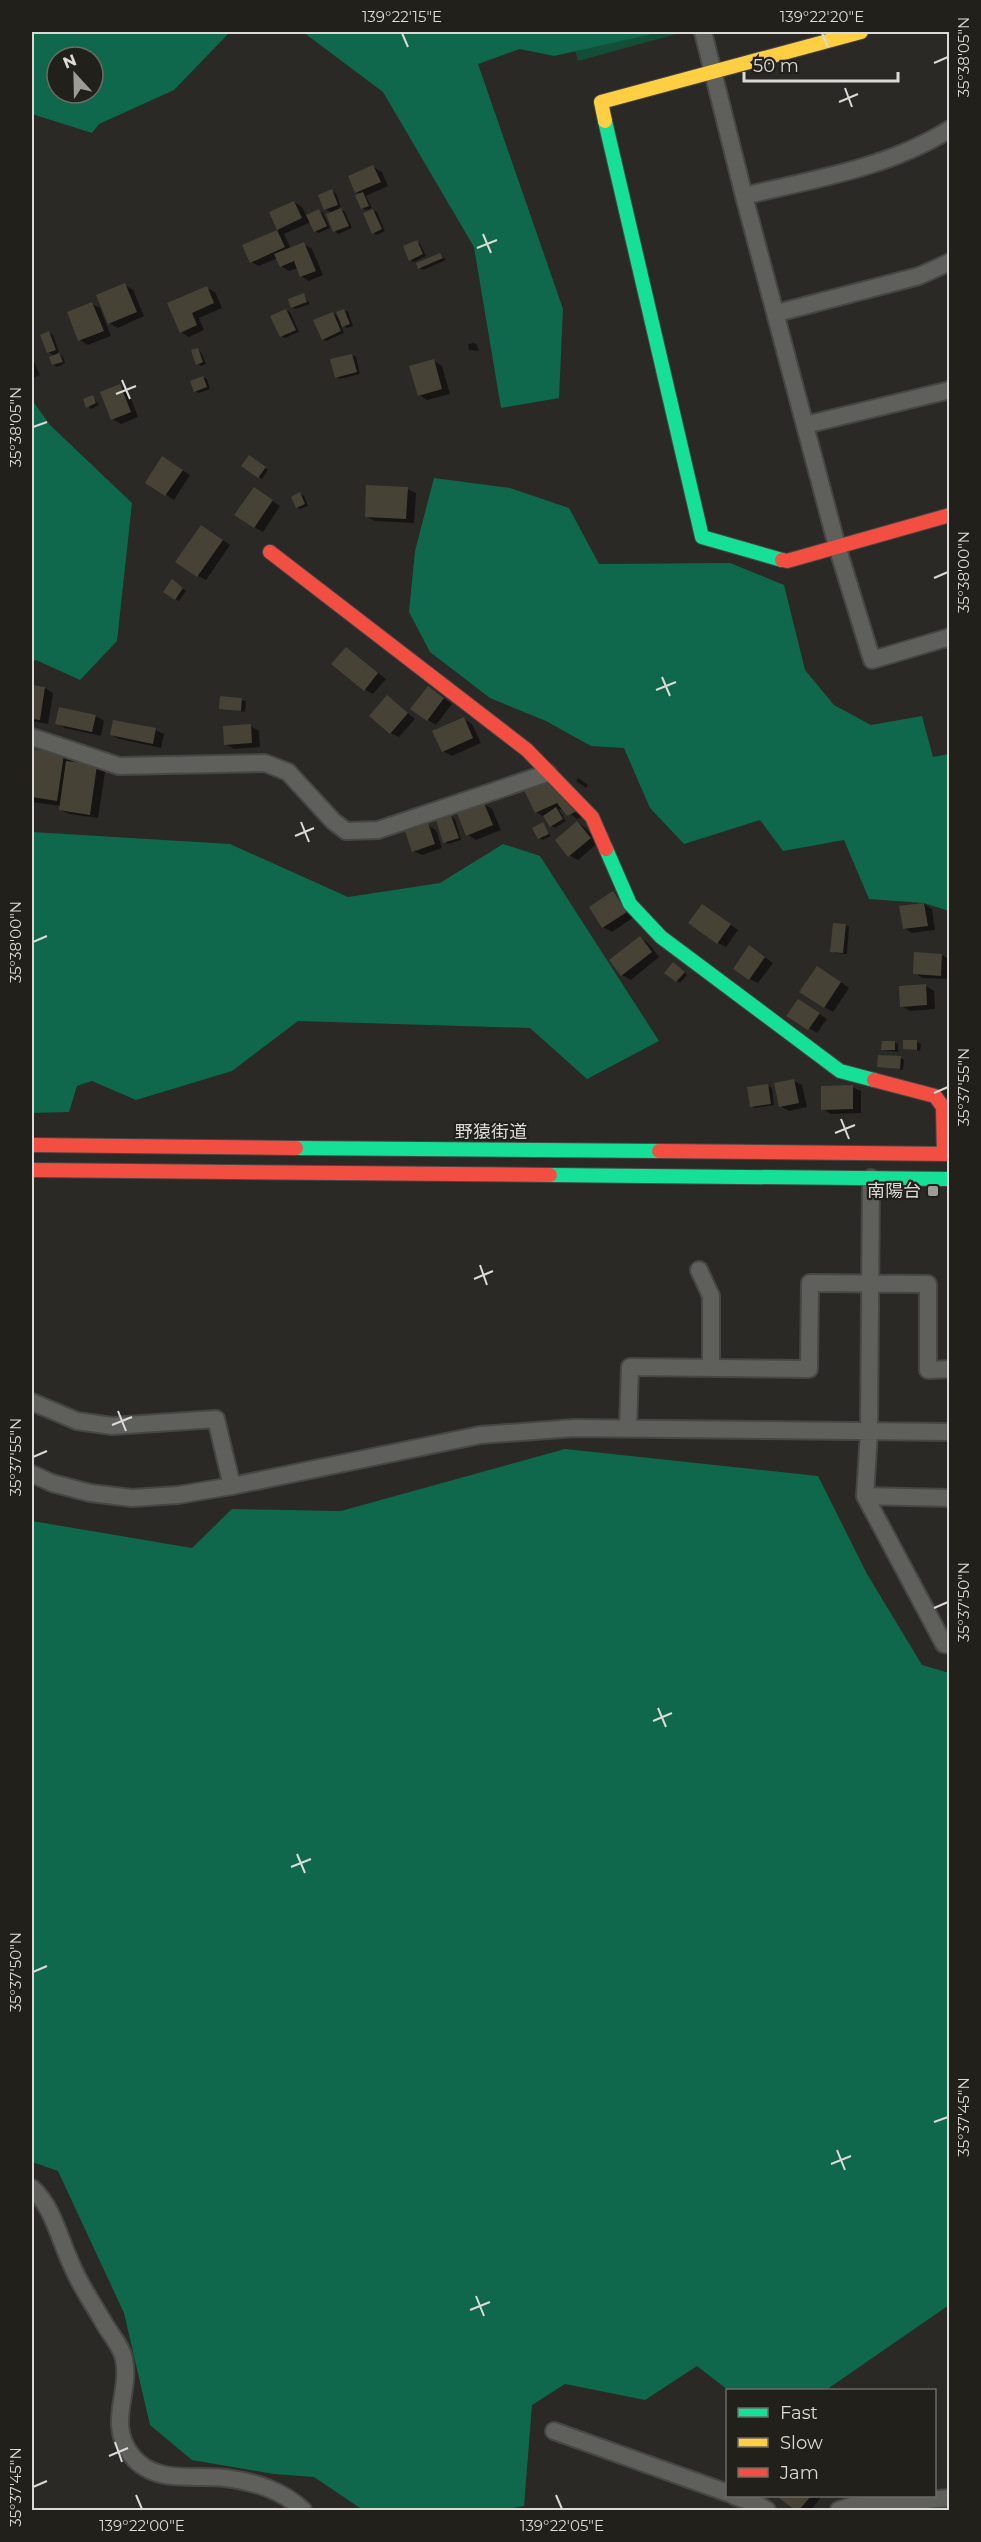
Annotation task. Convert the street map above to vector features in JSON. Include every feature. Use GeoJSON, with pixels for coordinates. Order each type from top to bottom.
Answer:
{"type":"FeatureCollection","features":[{"type":"Feature","properties":{"kind":"street"},"geometry":{"type":"LineString","coordinates":[[703,32],[837,546],[872,660],[950,637]]}},
{"type":"Feature","properties":{"kind":"street"},"geometry":{"type":"LineString","coordinates":[[861,32],[601,102],[702,537],[787,561],[950,515]]}},
{"type":"Feature","properties":{"kind":"street"},"geometry":{"type":"LineString","coordinates":[[744,196],[859,168],[924,145],[950,129]]}},
{"type":"Feature","properties":{"kind":"street"},"geometry":{"type":"LineString","coordinates":[[777,313],[919,276],[950,262]]}},
{"type":"Feature","properties":{"kind":"street"},"geometry":{"type":"LineString","coordinates":[[805,425],[950,390]]}},
{"type":"Feature","properties":{"kind":"street"},"geometry":{"type":"LineString","coordinates":[[270,552],[527,750],[592,817],[630,904],[661,937],[840,1071],[935,1096],[944,1107],[947,1154]]}},
{"type":"Feature","properties":{"kind":"street"},"geometry":{"type":"LineString","coordinates":[[32,737],[119,766],[265,763],[288,772],[333,821],[346,831],[378,830],[548,773]]}},
{"type":"Feature","properties":{"kind":"street","name":"野猿街道"},"geometry":{"type":"LineString","coordinates":[[32,1145],[947,1154]]}},
{"type":"Feature","properties":{"kind":"street"},"geometry":{"type":"LineString","coordinates":[[32,1170],[950,1179]]}},
{"type":"Feature","properties":{"kind":"street"},"geometry":{"type":"LineString","coordinates":[[871,1178],[869,1432],[865,1497],[944,1644],[950,1644]]}},
{"type":"Feature","properties":{"kind":"street"},"geometry":{"type":"LineString","coordinates":[[699,1270],[711,1296],[711,1368]]}},
{"type":"Feature","properties":{"kind":"street"},"geometry":{"type":"LineString","coordinates":[[628,1428],[630,1367],[809,1369],[810,1283],[928,1284],[928,1370],[950,1370]]}},
{"type":"Feature","properties":{"kind":"street"},"geometry":{"type":"LineString","coordinates":[[32,1402],[76,1420],[112,1425],[216,1419],[232,1486]]}},
{"type":"Feature","properties":{"kind":"street"},"geometry":{"type":"LineString","coordinates":[[32,1474],[52,1483],[90,1493],[132,1498],[178,1495],[232,1486],[480,1435],[574,1428],[950,1432]]}},
{"type":"Feature","properties":{"kind":"street"},"geometry":{"type":"LineString","coordinates":[[865,1497],[950,1498]]}},
{"type":"Feature","properties":{"kind":"street"},"geometry":{"type":"LineString","coordinates":[[32,2188],[38,2193],[73,2269],[124,2357],[125,2378],[119,2433],[132,2456],[150,2470],[172,2477],[224,2478],[259,2484],[290,2498],[303,2511]]}},
{"type":"Feature","properties":{"kind":"street"},"geometry":{"type":"LineString","coordinates":[[554,2431],[726,2492]]}},
{"type":"Feature","properties":{"kind":"street"},"geometry":{"type":"LineString","coordinates":[[737,2497],[757,2504],[767,2511]]}},
{"type":"Feature","properties":{"kind":"street"},"geometry":{"type":"LineString","coordinates":[[839,2511],[852,2506],[950,2498]]}},
{"type":"Feature","properties":{"kind":"green space"},"geometry":{"type":"Polygon","coordinates":[[[32,32],[230,32],[174,90],[99,124],[92,133],[32,114],[32,32]]]}},
{"type":"Feature","properties":{"kind":"green space"},"geometry":{"type":"Polygon","coordinates":[[[303,32],[661,32],[554,56],[520,49],[478,64],[563,309],[559,398],[501,408],[474,247],[383,92],[303,32]]]}},
{"type":"Feature","properties":{"kind":"green space"},"geometry":{"type":"Polygon","coordinates":[[[570,32],[684,32],[578,61],[570,32]]]}},
{"type":"Feature","properties":{"kind":"green space"},"geometry":{"type":"Polygon","coordinates":[[[32,400],[50,425],[132,503],[117,641],[80,680],[36,660],[32,662],[32,400]]]}},
{"type":"Feature","properties":{"kind":"green space"},"geometry":{"type":"Polygon","coordinates":[[[434,478],[510,488],[569,508],[599,564],[730,563],[784,585],[805,670],[834,705],[871,725],[922,716],[933,757],[949,754],[949,911],[924,903],[869,899],[844,840],[783,851],[760,820],[684,844],[650,808],[624,748],[591,746],[546,721],[490,698],[430,652],[409,612],[415,551],[434,478]]]}},
{"type":"Feature","properties":{"kind":"green space"},"geometry":{"type":"Polygon","coordinates":[[[32,832],[230,844],[348,897],[440,883],[503,844],[540,856],[659,1041],[587,1079],[530,1028],[298,1021],[232,1071],[136,1100],[92,1081],[77,1086],[69,1112],[32,1113],[32,832]]]}},
{"type":"Feature","properties":{"kind":"green space"},"geometry":{"type":"Polygon","coordinates":[[[565,1449],[818,1476],[867,1574],[922,1665],[949,1673],[949,2305],[827,2389],[727,2389],[697,2366],[645,2400],[565,2384],[532,2405],[524,2506],[500,2510],[363,2510],[314,2477],[274,2474],[192,2460],[150,2425],[124,2313],[58,2171],[32,2162],[32,1521],[192,1548],[232,1509],[341,1511],[565,1449]]]}},
{"type":"Feature","properties":{"kind":"building"},"geometry":{"type":"Polygon","coordinates":[[[373,165],[381,182],[355,193],[348,176],[373,165]]]}},
{"type":"Feature","properties":{"kind":"building"},"geometry":{"type":"Polygon","coordinates":[[[332,189],[338,205],[324,210],[318,195],[332,189]]]}},
{"type":"Feature","properties":{"kind":"building"},"geometry":{"type":"Polygon","coordinates":[[[363,192],[369,206],[361,209],[355,195],[363,192]]]}},
{"type":"Feature","properties":{"kind":"building"},"geometry":{"type":"Polygon","coordinates":[[[294,201],[302,218],[277,230],[269,212],[294,201]]]}},
{"type":"Feature","properties":{"kind":"building"},"geometry":{"type":"Polygon","coordinates":[[[341,208],[349,226],[333,232],[326,214],[341,208]]]}},
{"type":"Feature","properties":{"kind":"building"},"geometry":{"type":"Polygon","coordinates":[[[319,209],[327,226],[314,232],[306,215],[319,209]]]}},
{"type":"Feature","properties":{"kind":"building"},"geometry":{"type":"Polygon","coordinates":[[[373,209],[382,229],[372,234],[363,213],[373,209]]]}},
{"type":"Feature","properties":{"kind":"building"},"geometry":{"type":"Polygon","coordinates":[[[277,230],[285,247],[250,263],[242,245],[277,230]]]}},
{"type":"Feature","properties":{"kind":"building"},"geometry":{"type":"Polygon","coordinates":[[[417,240],[423,254],[409,261],[403,246],[417,240]]]}},
{"type":"Feature","properties":{"kind":"building"},"geometry":{"type":"Polygon","coordinates":[[[304,242],[316,271],[300,277],[294,261],[280,267],[274,254],[304,242]]]}},
{"type":"Feature","properties":{"kind":"building"},"geometry":{"type":"Polygon","coordinates":[[[440,253],[443,258],[418,269],[416,263],[440,253]]]}},
{"type":"Feature","properties":{"kind":"building"},"geometry":{"type":"Polygon","coordinates":[[[125,283],[137,312],[108,324],[96,295],[125,283]]]}},
{"type":"Feature","properties":{"kind":"building"},"geometry":{"type":"Polygon","coordinates":[[[207,286],[214,303],[192,313],[197,325],[180,333],[167,303],[207,286]]]}},
{"type":"Feature","properties":{"kind":"building"},"geometry":{"type":"Polygon","coordinates":[[[304,293],[307,302],[291,308],[288,299],[304,293]]]}},
{"type":"Feature","properties":{"kind":"building"},"geometry":{"type":"Polygon","coordinates":[[[92,302],[104,331],[78,341],[67,312],[92,302]]]}},
{"type":"Feature","properties":{"kind":"building"},"geometry":{"type":"Polygon","coordinates":[[[286,309],[296,330],[280,337],[270,316],[286,309]]]}},
{"type":"Feature","properties":{"kind":"building"},"geometry":{"type":"Polygon","coordinates":[[[344,309],[350,324],[342,327],[336,312],[344,309]]]}},
{"type":"Feature","properties":{"kind":"building"},"geometry":{"type":"Polygon","coordinates":[[[333,312],[341,331],[322,340],[313,320],[333,312]]]}},
{"type":"Feature","properties":{"kind":"building"},"geometry":{"type":"Polygon","coordinates":[[[49,331],[56,350],[47,353],[40,335],[49,331]]]}},
{"type":"Feature","properties":{"kind":"building"},"geometry":{"type":"Polygon","coordinates":[[[198,348],[203,362],[196,365],[191,350],[198,348]]]}},
{"type":"Feature","properties":{"kind":"building"},"geometry":{"type":"Polygon","coordinates":[[[59,353],[63,362],[52,365],[49,357],[59,353]]]}},
{"type":"Feature","properties":{"kind":"building"},"geometry":{"type":"Polygon","coordinates":[[[352,354],[357,372],[335,378],[330,359],[352,354]]]}},
{"type":"Feature","properties":{"kind":"building"},"geometry":{"type":"Polygon","coordinates":[[[434,359],[442,389],[418,396],[409,366],[434,359]]]}},
{"type":"Feature","properties":{"kind":"building"},"geometry":{"type":"Polygon","coordinates":[[[203,376],[207,387],[194,392],[190,381],[203,376]]]}},
{"type":"Feature","properties":{"kind":"building"},"geometry":{"type":"Polygon","coordinates":[[[120,384],[131,412],[111,420],[100,392],[120,384]]]}},
{"type":"Feature","properties":{"kind":"building"},"geometry":{"type":"Polygon","coordinates":[[[93,395],[96,403],[86,408],[83,399],[93,395]]]}},
{"type":"Feature","properties":{"kind":"building"},"geometry":{"type":"Polygon","coordinates":[[[249,455],[266,467],[258,478],[241,466],[249,455]]]}},
{"type":"Feature","properties":{"kind":"building"},"geometry":{"type":"Polygon","coordinates":[[[162,456],[183,470],[165,496],[145,483],[162,456]]]}},
{"type":"Feature","properties":{"kind":"building"},"geometry":{"type":"Polygon","coordinates":[[[366,485],[408,487],[406,519],[365,517],[366,485]]]}},
{"type":"Feature","properties":{"kind":"building"},"geometry":{"type":"Polygon","coordinates":[[[254,487],[273,500],[254,528],[234,515],[254,487]]]}},
{"type":"Feature","properties":{"kind":"building"},"geometry":{"type":"Polygon","coordinates":[[[300,492],[305,504],[296,508],[291,497],[300,492]]]}},
{"type":"Feature","properties":{"kind":"building"},"geometry":{"type":"Polygon","coordinates":[[[201,525],[223,540],[197,577],[175,562],[201,525]]]}},
{"type":"Feature","properties":{"kind":"building"},"geometry":{"type":"Polygon","coordinates":[[[172,579],[183,588],[175,600],[163,592],[172,579]]]}},
{"type":"Feature","properties":{"kind":"building"},"geometry":{"type":"Polygon","coordinates":[[[346,647],[378,673],[364,691],[331,664],[346,647]]]}},
{"type":"Feature","properties":{"kind":"building"},"geometry":{"type":"Polygon","coordinates":[[[32,685],[45,687],[40,720],[32,719],[32,685]]]}},
{"type":"Feature","properties":{"kind":"building"},"geometry":{"type":"Polygon","coordinates":[[[428,686],[444,698],[427,721],[410,709],[428,686]]]}},
{"type":"Feature","properties":{"kind":"building"},"geometry":{"type":"Polygon","coordinates":[[[387,695],[408,713],[390,734],[369,716],[387,695]]]}},
{"type":"Feature","properties":{"kind":"building"},"geometry":{"type":"Polygon","coordinates":[[[220,696],[242,698],[241,711],[219,709],[220,696]]]}},
{"type":"Feature","properties":{"kind":"building"},"geometry":{"type":"Polygon","coordinates":[[[59,707],[96,715],[92,732],[55,724],[59,707]]]}},
{"type":"Feature","properties":{"kind":"building"},"geometry":{"type":"Polygon","coordinates":[[[464,717],[473,738],[442,752],[432,731],[464,717]]]}},
{"type":"Feature","properties":{"kind":"building"},"geometry":{"type":"Polygon","coordinates":[[[113,720],[156,728],[153,744],[110,735],[113,720]]]}},
{"type":"Feature","properties":{"kind":"building"},"geometry":{"type":"Polygon","coordinates":[[[251,724],[252,743],[224,745],[223,726],[251,724]]]}},
{"type":"Feature","properties":{"kind":"building"},"geometry":{"type":"Polygon","coordinates":[[[32,749],[64,754],[57,801],[32,797],[32,749]]]}},
{"type":"Feature","properties":{"kind":"building"},"geometry":{"type":"Polygon","coordinates":[[[66,761],[97,765],[90,815],[59,810],[66,761]]]}},
{"type":"Feature","properties":{"kind":"building"},"geometry":{"type":"Polygon","coordinates":[[[544,779],[577,811],[567,816],[557,803],[535,813],[523,788],[544,779]]]}},
{"type":"Feature","properties":{"kind":"building"},"geometry":{"type":"Polygon","coordinates":[[[484,803],[493,825],[466,836],[457,813],[484,803]]]}},
{"type":"Feature","properties":{"kind":"building"},"geometry":{"type":"Polygon","coordinates":[[[556,807],[563,819],[550,827],[543,816],[556,807]]]}},
{"type":"Feature","properties":{"kind":"building"},"geometry":{"type":"Polygon","coordinates":[[[451,816],[459,838],[443,843],[436,820],[451,816]]]}},
{"type":"Feature","properties":{"kind":"building"},"geometry":{"type":"Polygon","coordinates":[[[577,821],[591,838],[568,857],[555,840],[577,821]]]}},
{"type":"Feature","properties":{"kind":"building"},"geometry":{"type":"Polygon","coordinates":[[[543,822],[549,834],[538,839],[532,828],[543,822]]]}},
{"type":"Feature","properties":{"kind":"building"},"geometry":{"type":"Polygon","coordinates":[[[428,823],[435,844],[412,852],[405,831],[428,823]]]}},
{"type":"Feature","properties":{"kind":"building"},"geometry":{"type":"Polygon","coordinates":[[[613,891],[627,912],[602,928],[589,907],[613,891]]]}},
{"type":"Feature","properties":{"kind":"building"},"geometry":{"type":"Polygon","coordinates":[[[924,903],[928,926],[903,929],[899,906],[924,903]]]}},
{"type":"Feature","properties":{"kind":"building"},"geometry":{"type":"Polygon","coordinates":[[[702,904],[731,924],[717,944],[688,923],[702,904]]]}},
{"type":"Feature","properties":{"kind":"building"},"geometry":{"type":"Polygon","coordinates":[[[833,923],[846,924],[843,953],[830,952],[833,923]]]}},
{"type":"Feature","properties":{"kind":"building"},"geometry":{"type":"Polygon","coordinates":[[[640,936],[652,952],[621,976],[609,960],[640,936]]]}},
{"type":"Feature","properties":{"kind":"building"},"geometry":{"type":"Polygon","coordinates":[[[749,945],[765,957],[749,980],[733,969],[749,945]]]}},
{"type":"Feature","properties":{"kind":"building"},"geometry":{"type":"Polygon","coordinates":[[[914,952],[942,954],[941,976],[913,974],[914,952]]]}},
{"type":"Feature","properties":{"kind":"building"},"geometry":{"type":"Polygon","coordinates":[[[673,962],[685,972],[676,982],[664,973],[673,962]]]}},
{"type":"Feature","properties":{"kind":"building"},"geometry":{"type":"Polygon","coordinates":[[[817,966],[841,982],[824,1008],[799,992],[817,966]]]}},
{"type":"Feature","properties":{"kind":"building"},"geometry":{"type":"Polygon","coordinates":[[[926,984],[927,1005],[900,1007],[899,986],[926,984]]]}},
{"type":"Feature","properties":{"kind":"building"},"geometry":{"type":"Polygon","coordinates":[[[798,999],[820,1013],[808,1030],[786,1016],[798,999]]]}},
{"type":"Feature","properties":{"kind":"building"},"geometry":{"type":"Polygon","coordinates":[[[903,1040],[917,1040],[917,1050],[903,1049],[903,1040]]]}},
{"type":"Feature","properties":{"kind":"building"},"geometry":{"type":"Polygon","coordinates":[[[882,1041],[895,1041],[895,1050],[881,1050],[882,1041]]]}},
{"type":"Feature","properties":{"kind":"building"},"geometry":{"type":"Polygon","coordinates":[[[878,1055],[901,1056],[900,1069],[877,1067],[878,1055]]]}},
{"type":"Feature","properties":{"kind":"building"},"geometry":{"type":"Polygon","coordinates":[[[794,1079],[799,1103],[779,1107],[774,1083],[794,1079]]]}},
{"type":"Feature","properties":{"kind":"building"},"geometry":{"type":"Polygon","coordinates":[[[768,1084],[771,1104],[750,1107],[747,1087],[768,1084]]]}},
{"type":"Feature","properties":{"kind":"building"},"geometry":{"type":"Polygon","coordinates":[[[853,1085],[853,1109],[821,1110],[821,1086],[853,1085]]]}},
{"type":"Feature","properties":{"kind":"building"},"geometry":{"type":"Polygon","coordinates":[[[810,2497],[799,2510],[795,2510],[779,2498],[810,2497]]]}},
{"type":"Feature","properties":{"kind":"traffic: fast"},"geometry":{"type":"LineString","coordinates":[[605,121],[702,537],[782,560]]}},
{"type":"Feature","properties":{"kind":"traffic: fast"},"geometry":{"type":"LineString","coordinates":[[606,849],[630,904],[661,937],[840,1071],[874,1080]]}},
{"type":"Feature","properties":{"kind":"traffic: fast"},"geometry":{"type":"LineString","coordinates":[[296,1148],[659,1151]]}},
{"type":"Feature","properties":{"kind":"traffic: fast"},"geometry":{"type":"LineString","coordinates":[[550,1175],[950,1179]]}},
{"type":"Feature","properties":{"kind":"traffic: slow"},"geometry":{"type":"LineString","coordinates":[[605,121],[601,102],[861,32]]}},
{"type":"Feature","properties":{"kind":"traffic: jam"},"geometry":{"type":"LineString","coordinates":[[782,560],[787,561],[950,515]]}},
{"type":"Feature","properties":{"kind":"traffic: jam"},"geometry":{"type":"LineString","coordinates":[[270,552],[527,750],[592,817],[606,849]]}},
{"type":"Feature","properties":{"kind":"traffic: jam"},"geometry":{"type":"LineString","coordinates":[[874,1080],[935,1096],[943,1107],[944,1154]]}},
{"type":"Feature","properties":{"kind":"traffic: jam"},"geometry":{"type":"LineString","coordinates":[[32,1145],[296,1148]]}},
{"type":"Feature","properties":{"kind":"traffic: jam"},"geometry":{"type":"LineString","coordinates":[[659,1151],[950,1154]]}},
{"type":"Feature","properties":{"kind":"traffic: jam"},"geometry":{"type":"LineString","coordinates":[[32,1170],[550,1175]]}},
{"type":"Feature","properties":{"kind":"place","name":"南陽台"},"geometry":{"type":"Point","coordinates":[933,1191]}}]}
